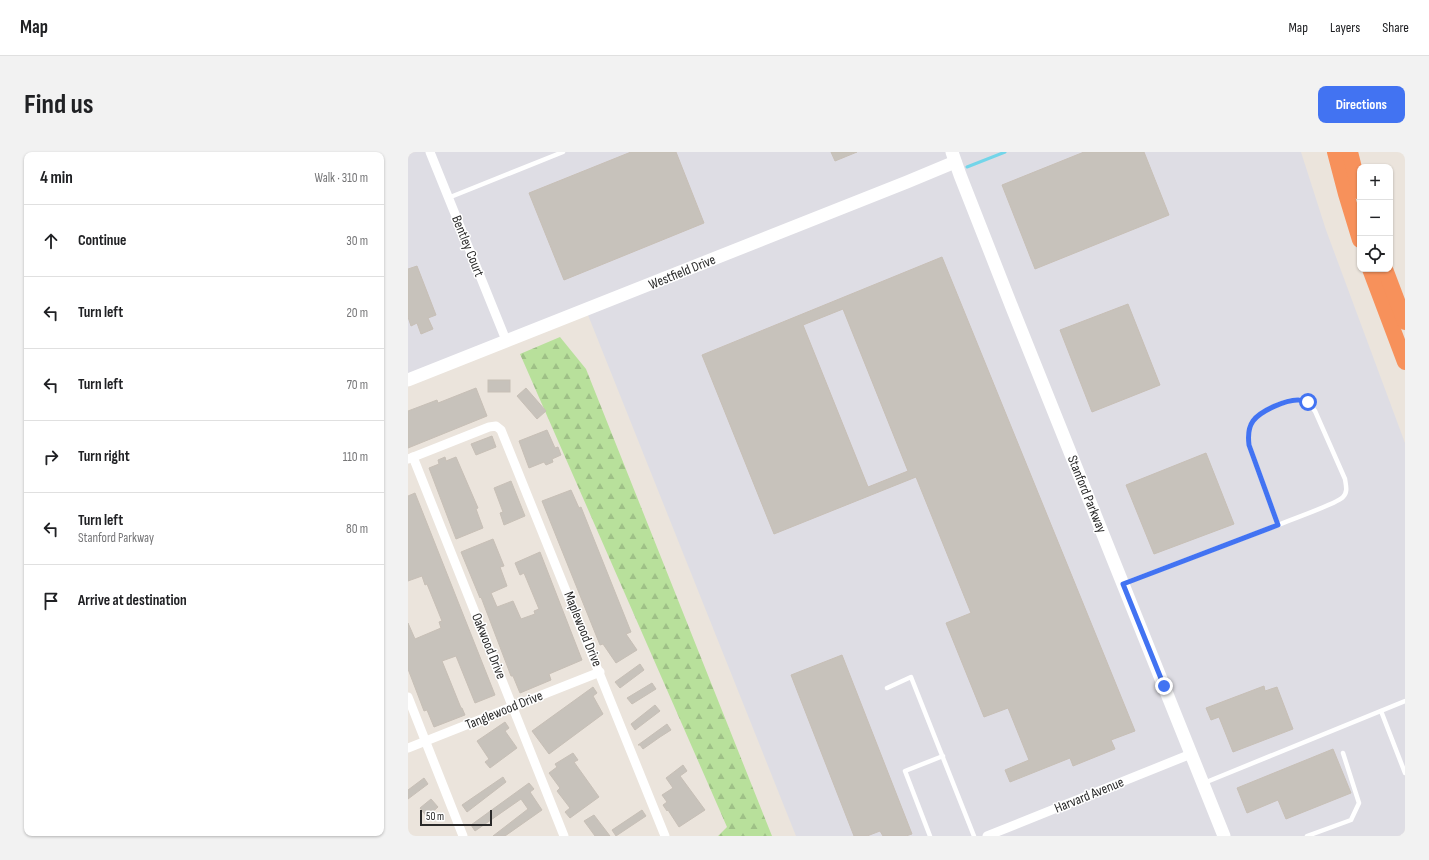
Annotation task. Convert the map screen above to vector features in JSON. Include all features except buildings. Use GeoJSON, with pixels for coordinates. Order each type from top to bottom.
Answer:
{"type":"FeatureCollection","features":[{"type":"Feature","properties":{"kind":"highway"},"geometry":{"type":"LineString","coordinates":[[1335,152],[1359,236]]}},
{"type":"Feature","properties":{"kind":"highway"},"geometry":{"type":"LineString","coordinates":[[1350,152],[1357,180]]}},
{"type":"Feature","properties":{"kind":"highway"},"geometry":{"type":"LineString","coordinates":[[1371,272],[1405,362]]}},
{"type":"Feature","properties":{"kind":"highway"},"geometry":{"type":"LineString","coordinates":[[1386,272],[1405,322]]}},
{"type":"Feature","properties":{"kind":"street","name":"Bentley Court"},"geometry":{"type":"LineString","coordinates":[[430,152],[506,340]]}},
{"type":"Feature","properties":{"kind":"street","name":"Westfield Drive"},"geometry":{"type":"LineString","coordinates":[[408,380],[506,340],[601,304],[954,157]]}},
{"type":"Feature","properties":{"kind":"street","name":"Stanford Parkway"},"geometry":{"type":"LineString","coordinates":[[954,157],[1015,316],[1224,836]]}},
{"type":"Feature","properties":{"kind":"street","name":"Maplewood Drive"},"geometry":{"type":"LineString","coordinates":[[411,458],[474,432],[496,426],[499,427],[504,434],[665,836]]}},
{"type":"Feature","properties":{"kind":"street","name":"Oakwood Drive"},"geometry":{"type":"LineString","coordinates":[[411,458],[564,836]]}},
{"type":"Feature","properties":{"kind":"street","name":"Tanglewood Drive"},"geometry":{"type":"LineString","coordinates":[[408,748],[600,672]]}},
{"type":"Feature","properties":{"kind":"street"},"geometry":{"type":"LineString","coordinates":[[408,697],[463,836]]}},
{"type":"Feature","properties":{"kind":"street","name":"Harvard Avenue"},"geometry":{"type":"LineString","coordinates":[[987,836],[1191,754]]}},
{"type":"Feature","properties":{"kind":"lane"},"geometry":{"type":"LineString","coordinates":[[448,198],[563,152]]}},
{"type":"Feature","properties":{"kind":"lane"},"geometry":{"type":"LineString","coordinates":[[1123,584],[1278,525],[1336,502],[1343,497],[1347,489],[1345,479],[1315,411],[1308,402],[1299,400],[1284,403],[1262,412],[1253,421],[1248,434],[1249,445],[1278,525]]}},
{"type":"Feature","properties":{"kind":"lane"},"geometry":{"type":"LineString","coordinates":[[887,688],[912,677],[974,836]]}},
{"type":"Feature","properties":{"kind":"lane"},"geometry":{"type":"LineString","coordinates":[[1203,784],[1405,700]]}},
{"type":"Feature","properties":{"kind":"lane"},"geometry":{"type":"LineString","coordinates":[[1380,711],[1405,773]]}},
{"type":"Feature","properties":{"kind":"lane"},"geometry":{"type":"LineString","coordinates":[[1307,836],[1351,820],[1359,803],[1343,753]]}},
{"type":"Feature","properties":{"kind":"lane"},"geometry":{"type":"LineString","coordinates":[[930,836],[905,771],[943,756]]}},
{"type":"Feature","properties":{"kind":"shaded area"},"geometry":{"type":"Polygon","coordinates":[[[408,152],[1301,152],[1326,230],[1405,443],[1405,836],[796,836],[586,310],[408,382],[408,152]]]}},
{"type":"Feature","properties":{"kind":"green space"},"geometry":{"type":"Polygon","coordinates":[[[560,337],[586,369],[772,836],[718,836],[727,827],[520,354],[560,337]]]}},
{"type":"Feature","properties":{"kind":"waterway"},"geometry":{"type":"LineString","coordinates":[[967,167],[1005,152]]}},
{"type":"Feature","properties":{"kind":"route"},"geometry":{"type":"LineString","coordinates":[[1164,686],[1123,584],[1278,525],[1249,445],[1248,434],[1253,421],[1262,412],[1284,403],[1299,400],[1308,402]]}}]}
